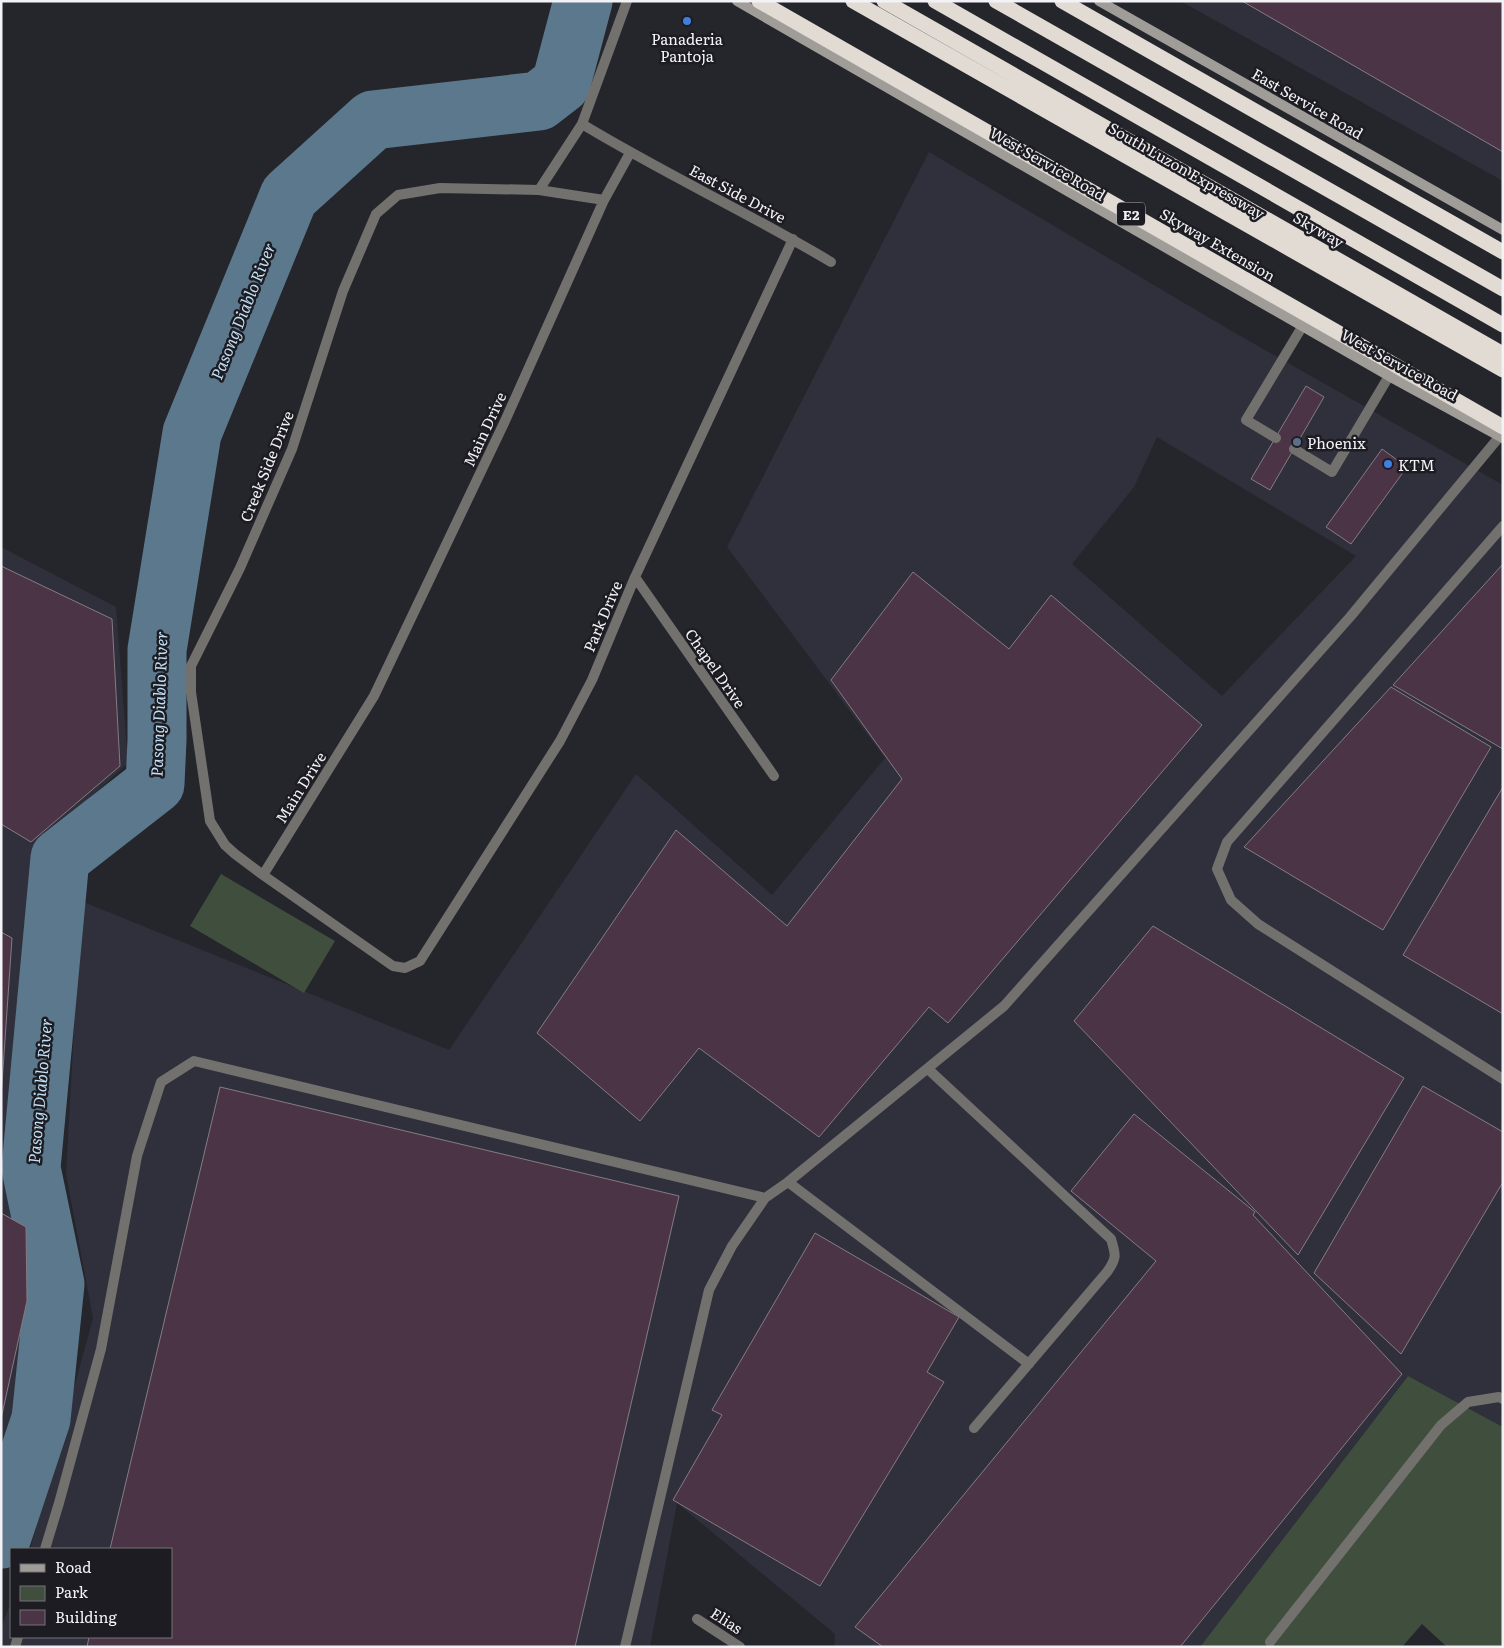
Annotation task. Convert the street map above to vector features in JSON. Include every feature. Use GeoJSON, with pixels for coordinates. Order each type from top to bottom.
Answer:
{"type":"FeatureCollection","features":[{"type":"Feature","properties":{"kind":"highway","name":"Skyway Extension"},"geometry":{"type":"LineString","coordinates":[[759,1],[1502,433]]}},
{"type":"Feature","properties":{"kind":"highway","name":"South Luzon Expressway"},"geometry":{"type":"LineString","coordinates":[[853,1],[1503,370]]}},
{"type":"Feature","properties":{"kind":"highway","name":"Skyway"},"geometry":{"type":"LineString","coordinates":[[884,1],[1503,354]]}},
{"type":"Feature","properties":{"kind":"highway","name":"Skyway"},"geometry":{"type":"LineString","coordinates":[[935,1],[1503,325]]}},
{"type":"Feature","properties":{"kind":"highway"},"geometry":{"type":"LineString","coordinates":[[996,1],[1503,289]]}},
{"type":"Feature","properties":{"kind":"highway"},"geometry":{"type":"LineString","coordinates":[[1062,1],[1503,252]]}},
{"type":"Feature","properties":{"kind":"main road","name":"West Service Road"},"geometry":{"type":"LineString","coordinates":[[737,1],[1302,327],[1389,376],[1502,433]]}},
{"type":"Feature","properties":{"kind":"main road","name":"East Service Road"},"geometry":{"type":"LineString","coordinates":[[1099,1],[1503,230]]}},
{"type":"Feature","properties":{"kind":"street"},"geometry":{"type":"LineString","coordinates":[[539,190],[582,124],[627,1]]}},
{"type":"Feature","properties":{"kind":"street"},"geometry":{"type":"LineString","coordinates":[[582,124],[630,153]]}},
{"type":"Feature","properties":{"kind":"street","name":"Main Drive"},"geometry":{"type":"LineString","coordinates":[[263,875],[374,696],[505,421],[604,200],[630,153]]}},
{"type":"Feature","properties":{"kind":"street","name":"East Side Drive"},"geometry":{"type":"LineString","coordinates":[[630,153],[793,239],[831,262]]}},
{"type":"Feature","properties":{"kind":"street","name":"Creek Side Drive"},"geometry":{"type":"LineString","coordinates":[[393,966],[263,875],[225,845],[210,821],[191,692],[191,666],[240,568],[292,448],[343,291],[376,214],[398,195],[440,188],[539,190],[604,200]]}},
{"type":"Feature","properties":{"kind":"street","name":"Park Drive"},"geometry":{"type":"LineString","coordinates":[[393,966],[405,968],[420,961],[560,741],[592,680],[634,577],[793,239]]}},
{"type":"Feature","properties":{"kind":"street"},"geometry":{"type":"LineString","coordinates":[[1276,438],[1246,420],[1302,327]]}},
{"type":"Feature","properties":{"kind":"street"},"geometry":{"type":"LineString","coordinates":[[1294,449],[1332,472],[1389,376]]}},
{"type":"Feature","properties":{"kind":"street"},"geometry":{"type":"LineString","coordinates":[[625,1647],[709,1290],[732,1246],[765,1198],[788,1182],[1004,1006],[1350,616],[1502,433]]}},
{"type":"Feature","properties":{"kind":"street"},"geometry":{"type":"LineString","coordinates":[[1503,526],[1227,842],[1217,869],[1231,900],[1258,924],[1503,1079]]}},
{"type":"Feature","properties":{"kind":"street","name":"Chapel Drive"},"geometry":{"type":"LineString","coordinates":[[634,577],[774,776]]}},
{"type":"Feature","properties":{"kind":"street"},"geometry":{"type":"LineString","coordinates":[[45,1548],[101,1349],[137,1156],[161,1082],[194,1061],[765,1198]]}},
{"type":"Feature","properties":{"kind":"street"},"geometry":{"type":"LineString","coordinates":[[928,1069],[1111,1239],[1115,1253],[1114,1262],[1108,1272],[974,1428]]}},
{"type":"Feature","properties":{"kind":"street"},"geometry":{"type":"LineString","coordinates":[[788,1182],[1029,1364]]}},
{"type":"Feature","properties":{"kind":"street"},"geometry":{"type":"LineString","coordinates":[[1270,1642],[1442,1425],[1468,1402],[1499,1397],[1503,1399]]}},
{"type":"Feature","properties":{"kind":"street","name":"Elias"},"geometry":{"type":"LineString","coordinates":[[697,1619],[740,1647]]}},
{"type":"Feature","properties":{"kind":"shaded area"},"geometry":{"type":"Polygon","coordinates":[[[1182,1],[1503,1],[1503,181],[1184,3],[1182,1]]]}},
{"type":"Feature","properties":{"kind":"shaded area"},"geometry":{"type":"Polygon","coordinates":[[[929,152],[1235,333],[1503,485],[1503,1427],[1408,1376],[1200,1647],[834,1647],[835,1634],[677,1503],[650,1647],[1,1647],[1,1628],[10,1605],[10,1638],[172,1638],[172,1548],[30,1548],[93,1318],[66,1174],[81,901],[449,1050],[636,774],[772,895],[885,758],[727,547],[929,152]],[[1157,437],[1134,487],[1072,564],[1222,696],[1356,556],[1157,437]]]}},
{"type":"Feature","properties":{"kind":"shaded area"},"geometry":{"type":"Polygon","coordinates":[[[1,547],[116,607],[128,763],[41,842],[14,1103],[55,1286],[33,1397],[1,1480],[1,547]]]}},
{"type":"Feature","properties":{"kind":"green space"},"geometry":{"type":"Polygon","coordinates":[[[221,874],[335,941],[304,993],[190,926],[221,874]]]}},
{"type":"Feature","properties":{"kind":"green space"},"geometry":{"type":"Polygon","coordinates":[[[1408,1376],[1503,1427],[1503,1647],[1447,1647],[1422,1624],[1402,1647],[1200,1647],[1408,1376]]]}},
{"type":"Feature","properties":{"kind":"building"},"geometry":{"type":"Polygon","coordinates":[[[1242,1],[1503,1],[1503,152],[1242,1]]]}},
{"type":"Feature","properties":{"kind":"building"},"geometry":{"type":"Polygon","coordinates":[[[1306,386],[1324,397],[1270,490],[1251,479],[1306,386]]]}},
{"type":"Feature","properties":{"kind":"building"},"geometry":{"type":"Polygon","coordinates":[[[1382,449],[1407,467],[1351,544],[1326,527],[1382,449]]]}},
{"type":"Feature","properties":{"kind":"building"},"geometry":{"type":"Polygon","coordinates":[[[1503,564],[1503,749],[1393,685],[1503,564]]]}},
{"type":"Feature","properties":{"kind":"building"},"geometry":{"type":"Polygon","coordinates":[[[1,566],[112,619],[120,766],[31,842],[1,824],[1,566]]]}},
{"type":"Feature","properties":{"kind":"building"},"geometry":{"type":"Polygon","coordinates":[[[913,572],[1009,649],[1051,595],[1202,725],[948,1023],[929,1007],[819,1137],[699,1048],[640,1121],[537,1033],[676,830],[787,926],[902,779],[831,680],[913,572]]]}},
{"type":"Feature","properties":{"kind":"building"},"geometry":{"type":"Polygon","coordinates":[[[1391,687],[1491,747],[1383,930],[1244,847],[1391,687]]]}},
{"type":"Feature","properties":{"kind":"building"},"geometry":{"type":"Polygon","coordinates":[[[1503,787],[1503,1014],[1403,955],[1503,787]]]}},
{"type":"Feature","properties":{"kind":"building"},"geometry":{"type":"Polygon","coordinates":[[[1153,926],[1404,1078],[1298,1255],[1074,1021],[1153,926]]]}},
{"type":"Feature","properties":{"kind":"building"},"geometry":{"type":"Polygon","coordinates":[[[1,932],[12,938],[1,1098],[1,932]]]}},
{"type":"Feature","properties":{"kind":"building"},"geometry":{"type":"Polygon","coordinates":[[[1423,1086],[1503,1132],[1503,1182],[1401,1354],[1314,1273],[1423,1086]]]}},
{"type":"Feature","properties":{"kind":"building"},"geometry":{"type":"Polygon","coordinates":[[[220,1087],[679,1196],[575,1647],[87,1647],[89,1638],[172,1638],[172,1548],[110,1548],[220,1087]]]}},
{"type":"Feature","properties":{"kind":"building"},"geometry":{"type":"Polygon","coordinates":[[[1134,1114],[1255,1212],[1253,1215],[1402,1374],[1180,1647],[883,1647],[855,1627],[1156,1261],[1071,1191],[1134,1114]]]}},
{"type":"Feature","properties":{"kind":"building"},"geometry":{"type":"Polygon","coordinates":[[[1,1213],[26,1227],[27,1301],[1,1419],[1,1213]]]}},
{"type":"Feature","properties":{"kind":"building"},"geometry":{"type":"Polygon","coordinates":[[[815,1233],[959,1317],[927,1372],[944,1382],[820,1586],[673,1500],[722,1415],[712,1410],[815,1233]]]}},
{"type":"Feature","properties":{"kind":"waterway","name":"Pasong Diablo River"},"geometry":{"type":"LineString","coordinates":[[1,1539],[41,1419],[55,1284],[31,1168],[60,858],[155,784],[157,650],[192,433],[289,196],[373,120],[539,101],[561,84],[583,1]]}},
{"type":"Feature","properties":{"kind":"place","name":"Panaderia Pantoja"},"geometry":{"type":"Point","coordinates":[687,21]}},
{"type":"Feature","properties":{"kind":"place","name":"Phoenix"},"geometry":{"type":"Point","coordinates":[1297,442]}},
{"type":"Feature","properties":{"kind":"place","name":"KTM"},"geometry":{"type":"Point","coordinates":[1388,464]}}]}
